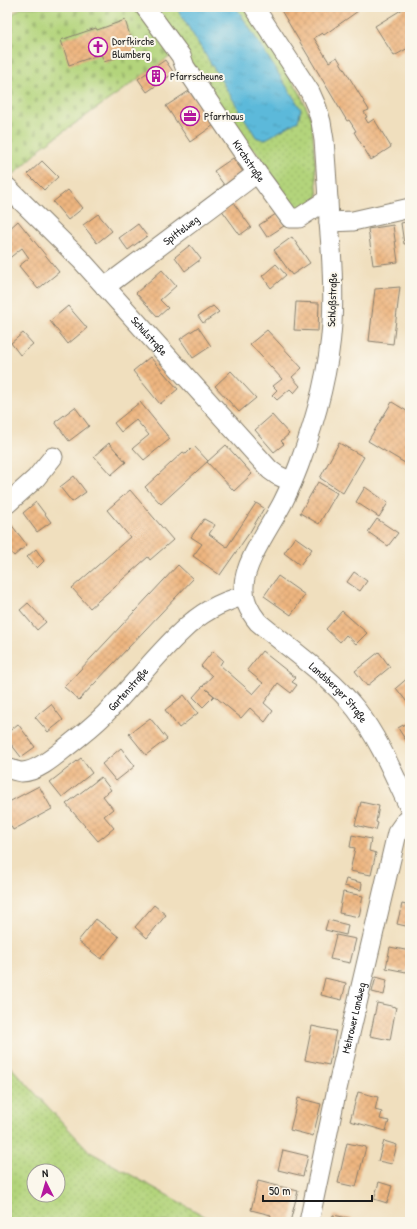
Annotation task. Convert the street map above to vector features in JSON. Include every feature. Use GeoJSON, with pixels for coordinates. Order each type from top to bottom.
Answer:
{"type":"FeatureCollection","features":[{"type":"Feature","properties":{"kind":"street","name":"Kirchstraße"},"geometry":{"type":"LineString","coordinates":[[145,7],[181,56],[185,67],[257,173],[290,218],[299,218],[328,199]]}},
{"type":"Feature","properties":{"kind":"street","name":"Schloßstraße"},"geometry":{"type":"LineString","coordinates":[[244,596],[244,585],[250,562],[284,501],[316,418],[330,348],[334,276],[324,140],[317,108],[310,92],[254,7]]}},
{"type":"Feature","properties":{"kind":"street","name":"Spittelweg"},"geometry":{"type":"LineString","coordinates":[[105,287],[257,173]]}},
{"type":"Feature","properties":{"kind":"street","name":"Schulstraße"},"geometry":{"type":"LineString","coordinates":[[7,187],[81,260],[270,470],[292,482]]}},
{"type":"Feature","properties":{"kind":"street"},"geometry":{"type":"LineString","coordinates":[[329,222],[353,221],[410,208]]}},
{"type":"Feature","properties":{"kind":"street"},"geometry":{"type":"LineString","coordinates":[[7,504],[36,478],[53,457]]}},
{"type":"Feature","properties":{"kind":"street","name":"Gartenstraße"},"geometry":{"type":"LineString","coordinates":[[7,768],[21,772],[35,768],[49,761],[87,731],[105,714],[181,631],[196,618],[215,606],[234,598],[244,596]]}},
{"type":"Feature","properties":{"kind":"street","name":"Landsberger Straße"},"geometry":{"type":"LineString","coordinates":[[244,596],[250,612],[258,622],[331,682],[355,708],[377,741],[410,809]]}},
{"type":"Feature","properties":{"kind":"street","name":"Mehrower Landweg"},"geometry":{"type":"LineString","coordinates":[[309,1222],[337,1089],[397,833],[404,823],[410,818]]}},
{"type":"Feature","properties":{"kind":"green space"},"geometry":{"type":"Polygon","coordinates":[[[22,7],[138,7],[172,55],[39,149],[39,151],[13,175],[7,158],[7,18],[22,7]]]}},
{"type":"Feature","properties":{"kind":"green space"},"geometry":{"type":"Polygon","coordinates":[[[149,7],[243,7],[298,89],[312,120],[318,201],[300,214],[276,191],[277,182],[255,150],[247,147],[149,7]]]}},
{"type":"Feature","properties":{"kind":"green space"},"geometry":{"type":"Polygon","coordinates":[[[7,1063],[90,1152],[215,1222],[7,1222],[7,1063]]]}},
{"type":"Feature","properties":{"kind":"water"},"geometry":{"type":"Polygon","coordinates":[[[176,7],[236,7],[301,109],[298,121],[264,140],[256,137],[176,7]]]}},
{"type":"Feature","properties":{"kind":"building"},"geometry":{"type":"Polygon","coordinates":[[[279,7],[355,7],[358,11],[324,35],[322,33],[314,38],[329,62],[337,57],[369,110],[364,112],[368,123],[374,119],[391,147],[371,160],[354,132],[356,131],[349,120],[347,121],[279,7]]]}},
{"type":"Feature","properties":{"kind":"building"},"geometry":{"type":"Polygon","coordinates":[[[406,7],[410,7],[410,47],[394,56],[375,26],[406,7]]]}},
{"type":"Feature","properties":{"kind":"building","name":"Dorfkirche Blumberg"},"geometry":{"type":"Polygon","coordinates":[[[125,20],[135,51],[104,62],[101,54],[69,65],[61,40],[125,20]]]}},
{"type":"Feature","properties":{"kind":"building","name":"Pfarrscheune"},"geometry":{"type":"Polygon","coordinates":[[[165,60],[174,73],[147,92],[138,79],[165,60]]]}},
{"type":"Feature","properties":{"kind":"building","name":"Pfarrhaus"},"geometry":{"type":"Polygon","coordinates":[[[189,91],[214,125],[190,142],[166,106],[189,91]]]}},
{"type":"Feature","properties":{"kind":"building"},"geometry":{"type":"Polygon","coordinates":[[[233,158],[246,176],[227,189],[214,171],[233,158]]]}},
{"type":"Feature","properties":{"kind":"building"},"geometry":{"type":"Polygon","coordinates":[[[42,161],[58,177],[44,190],[28,174],[42,161]]]}},
{"type":"Feature","properties":{"kind":"building"},"geometry":{"type":"Polygon","coordinates":[[[68,190],[83,208],[68,220],[53,202],[68,190]]]}},
{"type":"Feature","properties":{"kind":"building"},"geometry":{"type":"Polygon","coordinates":[[[232,201],[251,227],[240,235],[221,209],[232,201]]]}},
{"type":"Feature","properties":{"kind":"building"},"geometry":{"type":"Polygon","coordinates":[[[98,214],[112,231],[97,243],[83,225],[98,214]]]}},
{"type":"Feature","properties":{"kind":"building"},"geometry":{"type":"Polygon","coordinates":[[[276,214],[284,226],[267,237],[259,225],[276,214]]]}},
{"type":"Feature","properties":{"kind":"building"},"geometry":{"type":"Polygon","coordinates":[[[18,221],[59,272],[38,289],[19,266],[29,258],[22,248],[7,260],[7,231],[18,221]]]}},
{"type":"Feature","properties":{"kind":"building"},"geometry":{"type":"Polygon","coordinates":[[[410,221],[410,243],[404,244],[401,223],[410,221]]]}},
{"type":"Feature","properties":{"kind":"building"},"geometry":{"type":"Polygon","coordinates":[[[138,224],[147,236],[128,250],[119,238],[138,224]]]}},
{"type":"Feature","properties":{"kind":"building"},"geometry":{"type":"Polygon","coordinates":[[[393,225],[398,262],[373,265],[368,229],[393,225]]]}},
{"type":"Feature","properties":{"kind":"building"},"geometry":{"type":"Polygon","coordinates":[[[292,237],[310,263],[292,275],[274,250],[292,237]]]}},
{"type":"Feature","properties":{"kind":"building"},"geometry":{"type":"Polygon","coordinates":[[[190,245],[201,259],[185,271],[175,257],[190,245]]]}},
{"type":"Feature","properties":{"kind":"building"},"geometry":{"type":"Polygon","coordinates":[[[276,264],[286,275],[271,288],[262,276],[276,264]]]}},
{"type":"Feature","properties":{"kind":"building"},"geometry":{"type":"Polygon","coordinates":[[[162,270],[176,286],[160,300],[168,308],[158,317],[136,293],[162,270]]]}},
{"type":"Feature","properties":{"kind":"building"},"geometry":{"type":"Polygon","coordinates":[[[400,287],[393,344],[369,341],[375,289],[400,287]]]}},
{"type":"Feature","properties":{"kind":"building"},"geometry":{"type":"Polygon","coordinates":[[[296,302],[319,303],[318,331],[294,330],[296,302]]]}},
{"type":"Feature","properties":{"kind":"building"},"geometry":{"type":"Polygon","coordinates":[[[68,306],[87,328],[68,344],[50,321],[68,306]]]}},
{"type":"Feature","properties":{"kind":"building"},"geometry":{"type":"Polygon","coordinates":[[[213,306],[219,312],[203,323],[198,316],[213,306]]]}},
{"type":"Feature","properties":{"kind":"building"},"geometry":{"type":"Polygon","coordinates":[[[198,327],[211,346],[193,358],[180,339],[198,327]]]}},
{"type":"Feature","properties":{"kind":"building"},"geometry":{"type":"Polygon","coordinates":[[[267,330],[302,368],[292,377],[300,386],[294,393],[290,389],[277,400],[272,395],[277,390],[273,386],[282,379],[250,344],[267,330]]]}},
{"type":"Feature","properties":{"kind":"building"},"geometry":{"type":"Polygon","coordinates":[[[23,333],[33,344],[20,355],[11,343],[23,333]]]}},
{"type":"Feature","properties":{"kind":"building"},"geometry":{"type":"Polygon","coordinates":[[[150,357],[178,389],[160,404],[133,371],[150,357]]]}},
{"type":"Feature","properties":{"kind":"building"},"geometry":{"type":"Polygon","coordinates":[[[231,371],[256,398],[239,412],[215,386],[231,371]]]}},
{"type":"Feature","properties":{"kind":"building"},"geometry":{"type":"Polygon","coordinates":[[[140,402],[170,439],[144,460],[133,448],[149,435],[136,420],[121,432],[114,423],[140,402]]]}},
{"type":"Feature","properties":{"kind":"building"},"geometry":{"type":"Polygon","coordinates":[[[392,402],[410,413],[410,466],[368,441],[392,402]]]}},
{"type":"Feature","properties":{"kind":"building"},"geometry":{"type":"Polygon","coordinates":[[[75,407],[89,426],[69,441],[55,422],[75,407]]]}},
{"type":"Feature","properties":{"kind":"building"},"geometry":{"type":"Polygon","coordinates":[[[272,415],[289,434],[281,441],[284,444],[274,452],[255,430],[272,415]]]}},
{"type":"Feature","properties":{"kind":"building"},"geometry":{"type":"Polygon","coordinates":[[[109,443],[126,462],[111,475],[94,456],[109,443]]]}},
{"type":"Feature","properties":{"kind":"building"},"geometry":{"type":"Polygon","coordinates":[[[339,443],[364,457],[343,493],[320,478],[339,443]]]}},
{"type":"Feature","properties":{"kind":"building"},"geometry":{"type":"Polygon","coordinates":[[[226,445],[252,474],[234,491],[207,462],[226,445]]]}},
{"type":"Feature","properties":{"kind":"building"},"geometry":{"type":"Polygon","coordinates":[[[194,446],[208,461],[161,504],[145,487],[183,452],[186,454],[194,446]]]}},
{"type":"Feature","properties":{"kind":"building"},"geometry":{"type":"Polygon","coordinates":[[[74,476],[86,492],[72,502],[60,487],[74,476]]]}},
{"type":"Feature","properties":{"kind":"building"},"geometry":{"type":"Polygon","coordinates":[[[318,482],[337,493],[319,524],[300,513],[318,482]]]}},
{"type":"Feature","properties":{"kind":"building"},"geometry":{"type":"Polygon","coordinates":[[[365,487],[388,503],[379,517],[356,502],[365,487]]]}},
{"type":"Feature","properties":{"kind":"building"},"geometry":{"type":"Polygon","coordinates":[[[130,490],[173,540],[150,560],[148,557],[90,608],[72,588],[130,537],[107,510],[130,490]]]}},
{"type":"Feature","properties":{"kind":"building"},"geometry":{"type":"Polygon","coordinates":[[[36,502],[51,522],[37,532],[23,513],[36,502]]]}},
{"type":"Feature","properties":{"kind":"building"},"geometry":{"type":"Polygon","coordinates":[[[256,503],[264,508],[250,532],[220,575],[193,556],[202,544],[191,537],[204,519],[215,525],[209,534],[227,547],[256,503]]]}},
{"type":"Feature","properties":{"kind":"building"},"geometry":{"type":"Polygon","coordinates":[[[377,519],[398,533],[388,546],[368,532],[377,519]]]}},
{"type":"Feature","properties":{"kind":"building"},"geometry":{"type":"Polygon","coordinates":[[[10,523],[27,545],[14,556],[9,550],[7,552],[7,525],[10,523]]]}},
{"type":"Feature","properties":{"kind":"building"},"geometry":{"type":"Polygon","coordinates":[[[295,537],[312,549],[300,565],[284,553],[295,537]]]}},
{"type":"Feature","properties":{"kind":"building"},"geometry":{"type":"Polygon","coordinates":[[[36,549],[44,561],[37,568],[27,557],[36,549]]]}},
{"type":"Feature","properties":{"kind":"building"},"geometry":{"type":"Polygon","coordinates":[[[178,565],[193,579],[79,700],[64,687],[178,565]]]}},
{"type":"Feature","properties":{"kind":"building"},"geometry":{"type":"Polygon","coordinates":[[[354,572],[367,581],[360,591],[347,582],[354,572]]]}},
{"type":"Feature","properties":{"kind":"building"},"geometry":{"type":"Polygon","coordinates":[[[278,576],[305,595],[291,615],[264,596],[278,576]]]}},
{"type":"Feature","properties":{"kind":"building"},"geometry":{"type":"Polygon","coordinates":[[[28,603],[46,622],[37,630],[20,610],[28,603]]]}},
{"type":"Feature","properties":{"kind":"building"},"geometry":{"type":"Polygon","coordinates":[[[342,611],[367,633],[356,644],[346,635],[340,642],[326,629],[342,611]]]}},
{"type":"Feature","properties":{"kind":"building"},"geometry":{"type":"Polygon","coordinates":[[[213,651],[223,660],[220,665],[253,694],[263,683],[247,670],[262,651],[296,678],[292,682],[297,685],[291,693],[278,683],[264,703],[273,711],[265,722],[250,708],[241,718],[206,689],[214,696],[203,707],[193,697],[212,676],[201,666],[213,651]]]}},
{"type":"Feature","properties":{"kind":"building"},"geometry":{"type":"Polygon","coordinates":[[[379,652],[390,667],[367,686],[355,671],[379,652]]]}},
{"type":"Feature","properties":{"kind":"building"},"geometry":{"type":"Polygon","coordinates":[[[410,676],[410,706],[396,688],[410,676]]]}},
{"type":"Feature","properties":{"kind":"building"},"geometry":{"type":"Polygon","coordinates":[[[184,695],[198,713],[179,728],[165,710],[184,695]]]}},
{"type":"Feature","properties":{"kind":"building"},"geometry":{"type":"Polygon","coordinates":[[[51,704],[63,720],[48,732],[35,717],[51,704]]]}},
{"type":"Feature","properties":{"kind":"building"},"geometry":{"type":"Polygon","coordinates":[[[150,718],[167,739],[146,755],[129,734],[150,718]]]}},
{"type":"Feature","properties":{"kind":"building"},"geometry":{"type":"Polygon","coordinates":[[[410,721],[410,747],[398,728],[410,721]]]}},
{"type":"Feature","properties":{"kind":"building"},"geometry":{"type":"Polygon","coordinates":[[[18,724],[35,747],[21,757],[7,739],[7,733],[18,724]]]}},
{"type":"Feature","properties":{"kind":"building"},"geometry":{"type":"Polygon","coordinates":[[[121,748],[135,766],[116,781],[102,764],[121,748]]]}},
{"type":"Feature","properties":{"kind":"building"},"geometry":{"type":"Polygon","coordinates":[[[81,758],[92,773],[62,797],[50,782],[81,758]]]}},
{"type":"Feature","properties":{"kind":"building"},"geometry":{"type":"Polygon","coordinates":[[[101,777],[111,790],[103,796],[113,809],[104,816],[114,828],[98,841],[66,804],[101,777]]]}},
{"type":"Feature","properties":{"kind":"building"},"geometry":{"type":"Polygon","coordinates":[[[39,786],[52,809],[13,830],[7,819],[7,803],[39,786]]]}},
{"type":"Feature","properties":{"kind":"building"},"geometry":{"type":"Polygon","coordinates":[[[361,802],[379,806],[376,830],[355,825],[361,802]]]}},
{"type":"Feature","properties":{"kind":"building"},"geometry":{"type":"Polygon","coordinates":[[[352,835],[371,839],[369,851],[376,853],[371,875],[350,871],[355,848],[350,847],[352,835]]]}},
{"type":"Feature","properties":{"kind":"building"},"geometry":{"type":"Polygon","coordinates":[[[346,879],[362,883],[361,890],[344,886],[346,879]]]}},
{"type":"Feature","properties":{"kind":"building"},"geometry":{"type":"Polygon","coordinates":[[[343,892],[363,896],[359,917],[339,913],[343,892]]]}},
{"type":"Feature","properties":{"kind":"building"},"geometry":{"type":"Polygon","coordinates":[[[402,904],[410,906],[410,927],[397,924],[402,904]]]}},
{"type":"Feature","properties":{"kind":"building"},"geometry":{"type":"Polygon","coordinates":[[[154,905],[166,915],[147,938],[135,927],[154,905]]]}},
{"type":"Feature","properties":{"kind":"building"},"geometry":{"type":"Polygon","coordinates":[[[96,919],[119,937],[101,959],[78,941],[96,919]]]}},
{"type":"Feature","properties":{"kind":"building"},"geometry":{"type":"Polygon","coordinates":[[[328,920],[348,925],[346,935],[325,930],[328,920]]]}},
{"type":"Feature","properties":{"kind":"building"},"geometry":{"type":"Polygon","coordinates":[[[336,935],[356,939],[350,963],[330,959],[336,935]]]}},
{"type":"Feature","properties":{"kind":"building"},"geometry":{"type":"Polygon","coordinates":[[[390,947],[410,951],[406,972],[386,968],[390,947]]]}},
{"type":"Feature","properties":{"kind":"building"},"geometry":{"type":"Polygon","coordinates":[[[376,977],[387,980],[384,995],[372,992],[376,977]]]}},
{"type":"Feature","properties":{"kind":"building"},"geometry":{"type":"Polygon","coordinates":[[[325,978],[346,983],[342,1000],[321,995],[325,978]]]}},
{"type":"Feature","properties":{"kind":"building"},"geometry":{"type":"Polygon","coordinates":[[[377,1003],[396,1007],[390,1040],[370,1036],[377,1003]]]}},
{"type":"Feature","properties":{"kind":"building"},"geometry":{"type":"Polygon","coordinates":[[[312,1026],[336,1031],[329,1065],[305,1060],[312,1026]]]}},
{"type":"Feature","properties":{"kind":"building"},"geometry":{"type":"Polygon","coordinates":[[[409,1035],[410,1036],[410,1049],[407,1048],[409,1035]]]}},
{"type":"Feature","properties":{"kind":"building"},"geometry":{"type":"Polygon","coordinates":[[[358,1092],[378,1097],[375,1110],[382,1112],[380,1119],[389,1121],[386,1131],[350,1121],[358,1092]]]}},
{"type":"Feature","properties":{"kind":"building"},"geometry":{"type":"Polygon","coordinates":[[[298,1098],[321,1104],[313,1136],[290,1130],[298,1098]]]}},
{"type":"Feature","properties":{"kind":"building"},"geometry":{"type":"Polygon","coordinates":[[[384,1141],[397,1145],[392,1164],[378,1161],[384,1141]]]}},
{"type":"Feature","properties":{"kind":"building"},"geometry":{"type":"Polygon","coordinates":[[[347,1143],[366,1147],[356,1187],[338,1183],[347,1143]]]}},
{"type":"Feature","properties":{"kind":"building"},"geometry":{"type":"Polygon","coordinates":[[[283,1150],[308,1156],[303,1176],[278,1170],[283,1150]]]}},
{"type":"Feature","properties":{"kind":"building"},"geometry":{"type":"Polygon","coordinates":[[[258,1181],[298,1191],[290,1222],[269,1222],[271,1215],[251,1210],[258,1181]]]}},
{"type":"Feature","properties":{"kind":"building"},"geometry":{"type":"Polygon","coordinates":[[[379,1182],[392,1186],[387,1203],[374,1199],[379,1182]]]}},
{"type":"Feature","properties":{"kind":"building"},"geometry":{"type":"Polygon","coordinates":[[[333,1215],[353,1219],[353,1222],[332,1222],[333,1215]]]}},
{"type":"Feature","properties":{"kind":"place","name":"Dorfkirche Blumberg"},"geometry":{"type":"Point","coordinates":[98,47]}},
{"type":"Feature","properties":{"kind":"place","name":"Pfarrscheune"},"geometry":{"type":"Point","coordinates":[156,76]}},
{"type":"Feature","properties":{"kind":"place","name":"Pfarrhaus"},"geometry":{"type":"Point","coordinates":[190,116]}}]}
